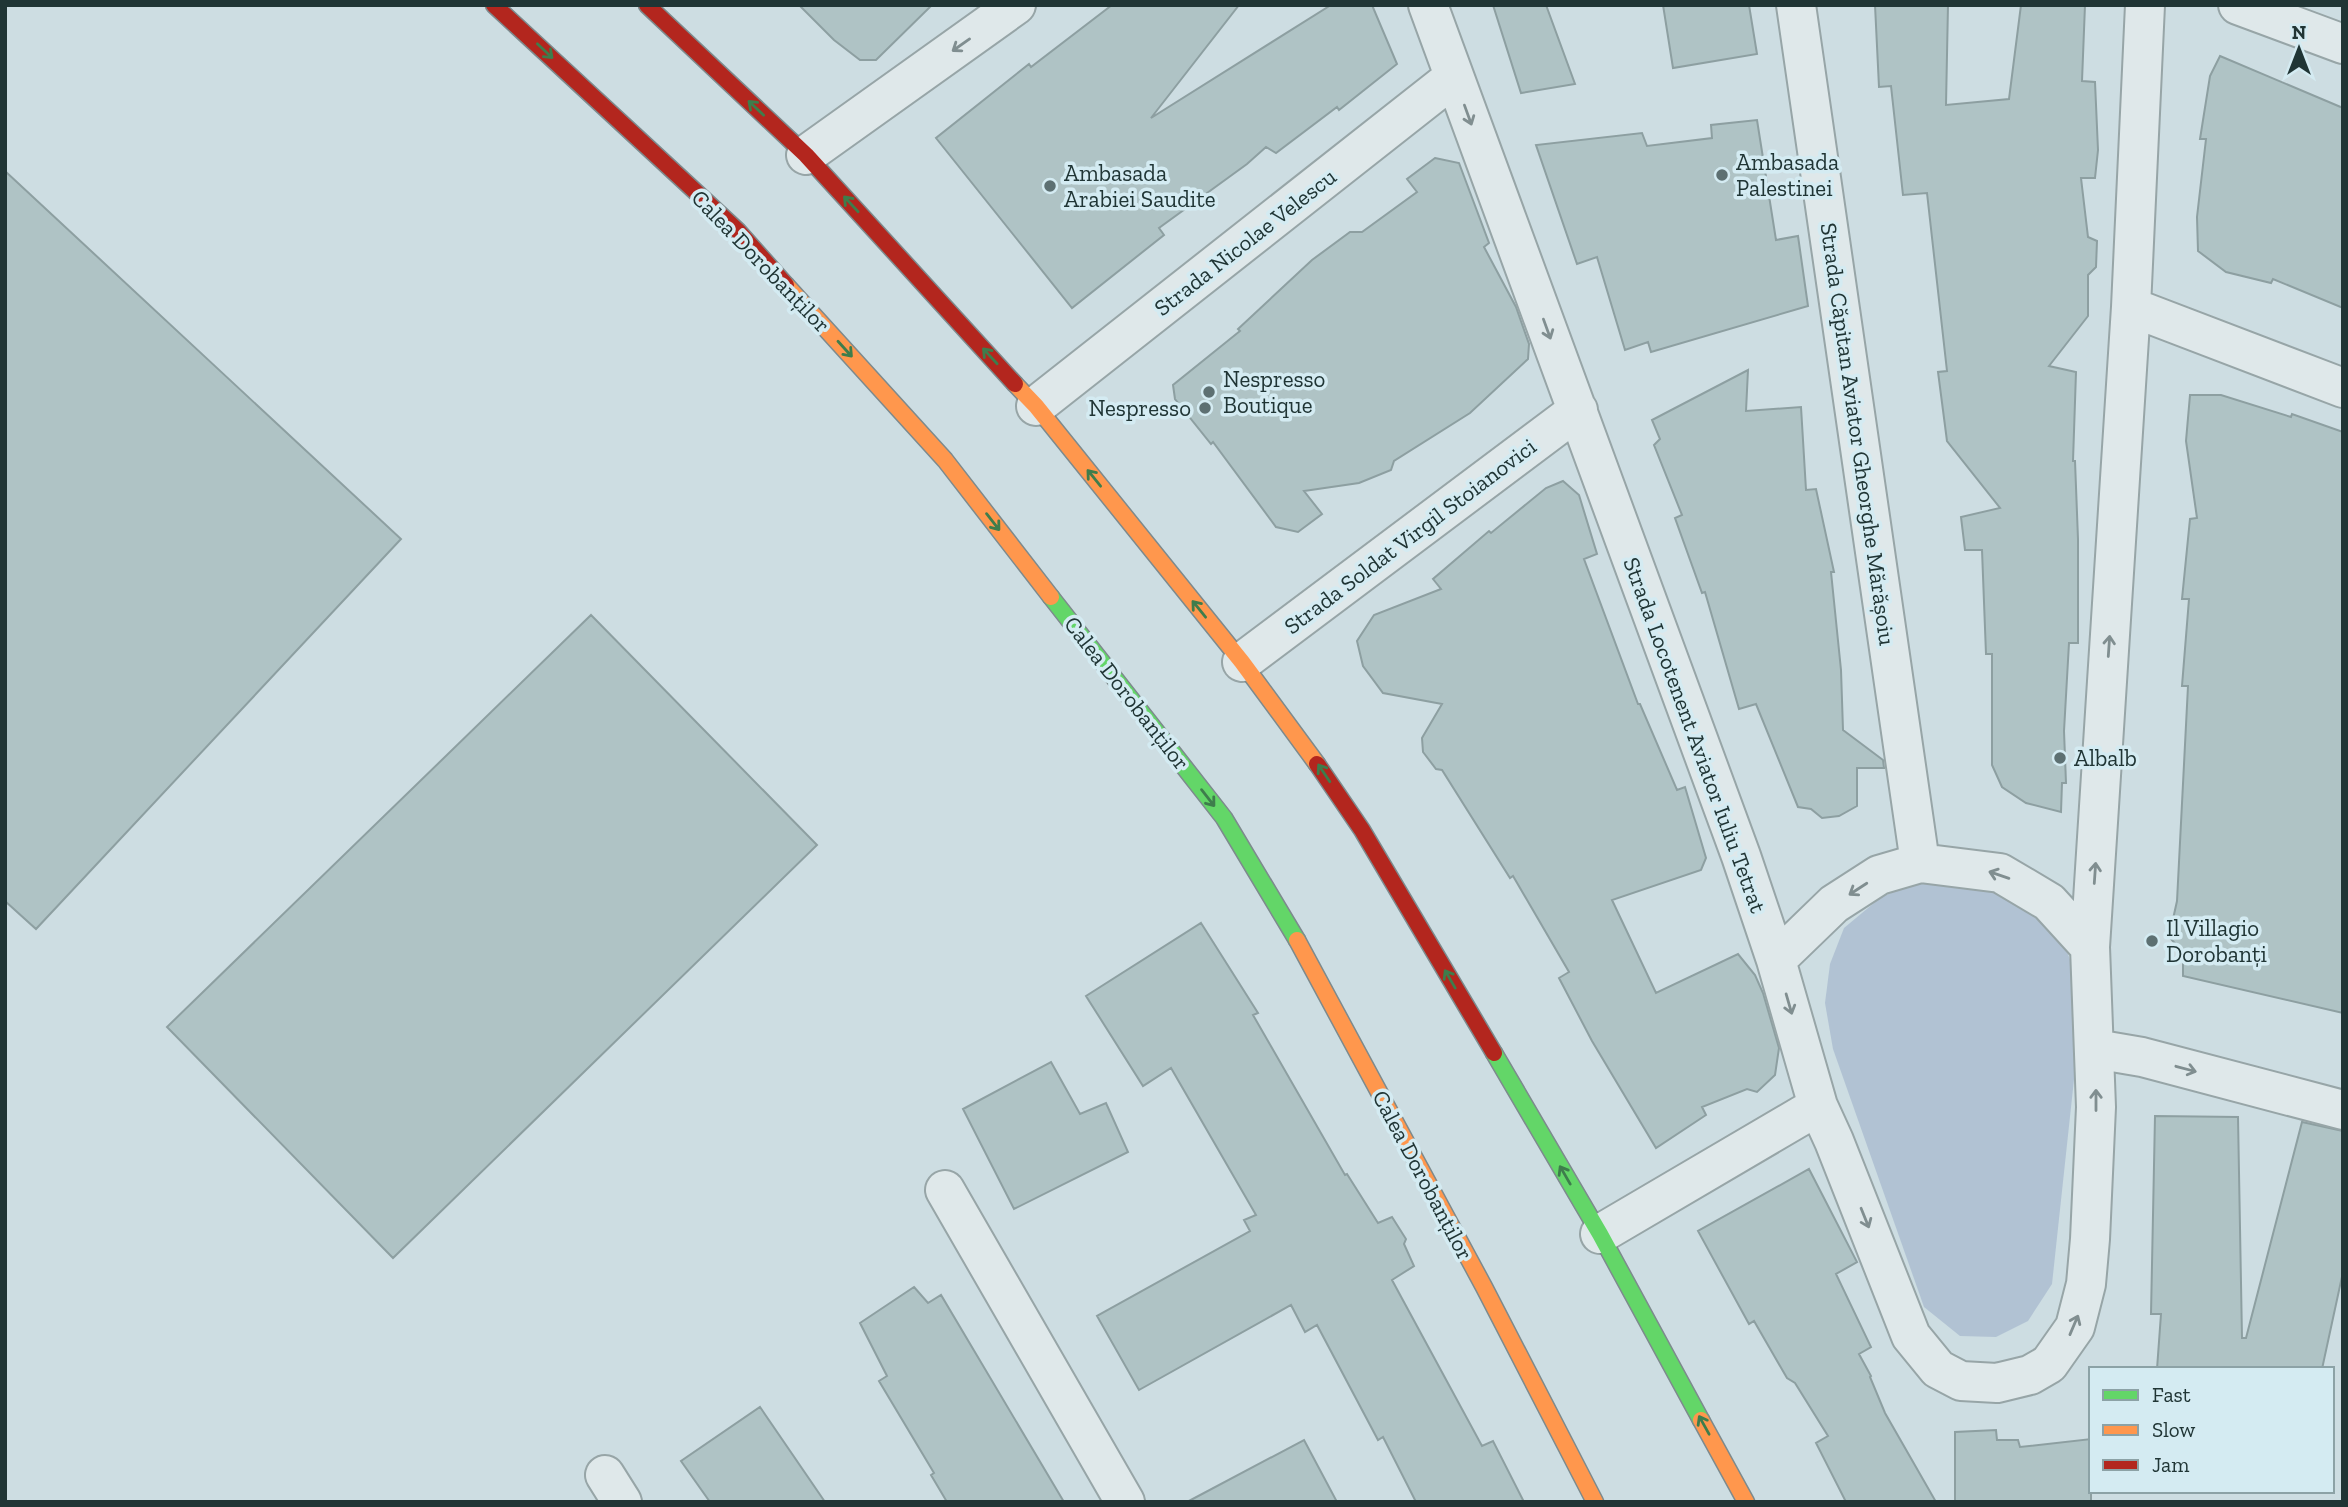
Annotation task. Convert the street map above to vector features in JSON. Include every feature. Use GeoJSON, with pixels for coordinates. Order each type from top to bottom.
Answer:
{"type":"FeatureCollection","features":[{"type":"Feature","properties":{"kind":"main road","name":"Calea Dorobanților"},"geometry":{"type":"LineString","coordinates":[[494,5],[738,231],[936,450],[1224,818],[1286,920],[1484,1287],[1595,1502]]}},
{"type":"Feature","properties":{"kind":"main road"},"geometry":{"type":"LineString","coordinates":[[647,5],[806,155],[1037,407],[1242,662],[1312,756],[1362,830],[1600,1234],[1746,1502]]}},
{"type":"Feature","properties":{"kind":"street"},"geometry":{"type":"LineString","coordinates":[[806,155],[1016,5]]}},
{"type":"Feature","properties":{"kind":"street","name":"Strada Locotenent Aviator Iuliu Tetrat"},"geometry":{"type":"LineString","coordinates":[[1428,5],[1741,856],[1776,960],[1818,1106],[1911,1336],[1938,1369],[1961,1381],[1997,1383],[2030,1375],[2049,1364],[2075,1327],[2086,1284],[2096,1107],[2095,1049]]}},
{"type":"Feature","properties":{"kind":"street","name":"Strada Căpitan Aviator Gheorghe Mărășoiu"},"geometry":{"type":"LineString","coordinates":[[1796,5],[1920,863]]}},
{"type":"Feature","properties":{"kind":"street"},"geometry":{"type":"LineString","coordinates":[[2145,5],[2131,307],[2090,947],[2095,1049],[2142,1057],[2343,1110]]}},
{"type":"Feature","properties":{"kind":"street"},"geometry":{"type":"LineString","coordinates":[[2238,5],[2343,44]]}},
{"type":"Feature","properties":{"kind":"street","name":"Strada Nicolae Velescu"},"geometry":{"type":"LineString","coordinates":[[1037,407],[1454,77]]}},
{"type":"Feature","properties":{"kind":"street"},"geometry":{"type":"LineString","coordinates":[[2131,307],[2343,388]]}},
{"type":"Feature","properties":{"kind":"street","name":"Strada Soldat Virgil Stoianovici"},"geometry":{"type":"LineString","coordinates":[[1242,662],[1578,410]]}},
{"type":"Feature","properties":{"kind":"street"},"geometry":{"type":"LineString","coordinates":[[1776,960],[1834,904],[1879,875],[1920,863],[2000,873],[2049,902],[2090,947]]}},
{"type":"Feature","properties":{"kind":"street"},"geometry":{"type":"LineString","coordinates":[[1600,1234],[1818,1106]]}},
{"type":"Feature","properties":{"kind":"street"},"geometry":{"type":"LineString","coordinates":[[945,1190],[1125,1502]]}},
{"type":"Feature","properties":{"kind":"shaded area"},"geometry":{"type":"Polygon","coordinates":[[[1919,880],[2008,890],[2062,939],[2076,975],[2079,1033],[2052,1284],[2028,1321],[1996,1337],[1960,1336],[1924,1307],[1833,1049],[1825,1003],[1830,964],[1844,928],[1880,898],[1919,880]]]}},
{"type":"Feature","properties":{"kind":"building"},"geometry":{"type":"Polygon","coordinates":[[[799,5],[932,5],[876,60],[860,60],[834,40],[799,5]]]}},
{"type":"Feature","properties":{"kind":"building"},"geometry":{"type":"Polygon","coordinates":[[[1112,5],[1239,5],[1151,118],[1331,5],[1372,5],[1397,64],[1339,110],[1337,107],[1276,153],[1266,147],[1159,228],[1164,235],[1072,308],[936,138],[1029,64],[1031,67],[1112,5]]]}},
{"type":"Feature","properties":{"kind":"building"},"geometry":{"type":"Polygon","coordinates":[[[1493,5],[1546,5],[1575,84],[1521,93],[1493,5]]]}},
{"type":"Feature","properties":{"kind":"building"},"geometry":{"type":"Polygon","coordinates":[[[1663,5],[1749,5],[1757,54],[1673,68],[1663,5]]]}},
{"type":"Feature","properties":{"kind":"building"},"geometry":{"type":"Polygon","coordinates":[[[1875,5],[1948,5],[1946,105],[2009,99],[2021,5],[2085,5],[2082,81],[2095,82],[2098,150],[2095,178],[2081,178],[2088,237],[2097,241],[2096,267],[2088,275],[2088,316],[2049,366],[2076,372],[2073,461],[2078,539],[2078,643],[2069,643],[2064,731],[2066,783],[2062,783],[2061,812],[2026,803],[2002,787],[1992,765],[1992,654],[1986,654],[1982,550],[1965,550],[1961,517],[2000,508],[1947,441],[1938,372],[1947,371],[1927,193],[1903,195],[1891,86],[1879,87],[1875,5]]]}},
{"type":"Feature","properties":{"kind":"building"},"geometry":{"type":"Polygon","coordinates":[[[2220,56],[2343,108],[2343,308],[2273,279],[2271,283],[2226,272],[2198,251],[2197,217],[2206,139],[2200,139],[2210,76],[2220,56]]]}},
{"type":"Feature","properties":{"kind":"building"},"geometry":{"type":"Polygon","coordinates":[[[1757,120],[1776,240],[1798,236],[1808,306],[1651,352],[1648,342],[1625,350],[1597,257],[1577,264],[1536,145],[1642,133],[1647,146],[1712,138],[1711,125],[1757,120]]]}},
{"type":"Feature","properties":{"kind":"building"},"geometry":{"type":"Polygon","coordinates":[[[1435,158],[1459,163],[1489,243],[1484,247],[1516,307],[1529,344],[1528,359],[1470,413],[1394,461],[1391,470],[1359,483],[1304,491],[1322,514],[1298,532],[1276,527],[1213,442],[1211,444],[1175,399],[1173,385],[1240,331],[1238,329],[1312,260],[1350,232],[1362,232],[1417,192],[1407,179],[1435,158]]]}},
{"type":"Feature","properties":{"kind":"building"},"geometry":{"type":"Polygon","coordinates":[[[5,171],[401,539],[36,929],[5,901],[5,171]]]}},
{"type":"Feature","properties":{"kind":"building"},"geometry":{"type":"Polygon","coordinates":[[[1748,370],[1746,411],[1801,407],[1806,490],[1816,489],[1834,572],[1831,572],[1841,670],[1843,730],[1883,760],[1884,768],[1857,768],[1857,806],[1839,816],[1822,818],[1811,809],[1798,807],[1756,704],[1739,709],[1705,592],[1702,593],[1675,518],[1682,515],[1654,445],[1660,439],[1652,420],[1748,370]]]}},
{"type":"Feature","properties":{"kind":"building"},"geometry":{"type":"Polygon","coordinates":[[[2190,395],[2221,395],[2291,417],[2292,414],[2343,432],[2343,1013],[2183,976],[2183,952],[2169,937],[2177,901],[2188,686],[2182,686],[2189,599],[2182,599],[2190,519],[2197,518],[2186,441],[2190,395]]]}},
{"type":"Feature","properties":{"kind":"building"},"geometry":{"type":"Polygon","coordinates":[[[1563,481],[1579,495],[1597,554],[1584,559],[1638,704],[1677,790],[1685,787],[1706,858],[1701,870],[1612,900],[1656,993],[1738,954],[1755,975],[1763,993],[1779,1048],[1775,1075],[1757,1092],[1747,1089],[1702,1107],[1706,1115],[1656,1148],[1592,1041],[1559,978],[1569,972],[1513,876],[1510,878],[1442,770],[1436,769],[1423,752],[1422,738],[1442,704],[1383,693],[1363,666],[1357,641],[1374,615],[1441,589],[1433,579],[1489,531],[1491,533],[1546,488],[1563,481]]]}},
{"type":"Feature","properties":{"kind":"building"},"geometry":{"type":"Polygon","coordinates":[[[591,615],[817,845],[393,1258],[167,1027],[591,615]]]}},
{"type":"Feature","properties":{"kind":"building"},"geometry":{"type":"Polygon","coordinates":[[[1201,923],[1258,1013],[1253,1015],[1345,1175],[1347,1174],[1378,1223],[1392,1217],[1406,1239],[1404,1244],[1414,1266],[1392,1280],[1482,1446],[1493,1441],[1524,1502],[1416,1502],[1383,1437],[1378,1440],[1317,1325],[1305,1332],[1291,1305],[1139,1390],[1097,1316],[1250,1231],[1244,1220],[1256,1215],[1171,1068],[1143,1086],[1086,996],[1201,923]]]}},
{"type":"Feature","properties":{"kind":"building"},"geometry":{"type":"Polygon","coordinates":[[[1051,1062],[1080,1114],[1106,1103],[1128,1152],[1014,1209],[963,1109],[1051,1062]]]}},
{"type":"Feature","properties":{"kind":"building"},"geometry":{"type":"Polygon","coordinates":[[[2155,1116],[2238,1117],[2242,1338],[2246,1338],[2302,1122],[2343,1131],[2343,1272],[2322,1367],[2157,1367],[2161,1314],[2151,1314],[2155,1116]]]}},
{"type":"Feature","properties":{"kind":"building"},"geometry":{"type":"Polygon","coordinates":[[[1809,1169],[1857,1262],[1836,1274],[1871,1347],[1859,1354],[1871,1376],[1885,1413],[1936,1502],[1846,1502],[1816,1443],[1828,1436],[1795,1383],[1787,1378],[1754,1321],[1749,1324],[1698,1231],[1809,1169]]]}},
{"type":"Feature","properties":{"kind":"building"},"geometry":{"type":"Polygon","coordinates":[[[914,1287],[928,1303],[941,1295],[1064,1502],[947,1502],[931,1475],[934,1473],[879,1381],[887,1376],[860,1323],[914,1287]]]}},
{"type":"Feature","properties":{"kind":"building"},"geometry":{"type":"Polygon","coordinates":[[[760,1407],[825,1502],[710,1502],[681,1461],[760,1407]]]}},
{"type":"Feature","properties":{"kind":"building"},"geometry":{"type":"Polygon","coordinates":[[[1996,1430],[1997,1440],[2018,1440],[2020,1447],[2089,1439],[2091,1502],[1955,1502],[1955,1432],[1996,1430]]]}},
{"type":"Feature","properties":{"kind":"building"},"geometry":{"type":"Polygon","coordinates":[[[1304,1440],[1337,1502],[1187,1502],[1304,1440]]]}},
{"type":"Feature","properties":{"kind":"traffic: fast"},"geometry":{"type":"LineString","coordinates":[[1051,597],[1224,818],[1297,940]]}},
{"type":"Feature","properties":{"kind":"traffic: fast"},"geometry":{"type":"LineString","coordinates":[[1494,1053],[1600,1234],[1701,1420]]}},
{"type":"Feature","properties":{"kind":"traffic: slow"},"geometry":{"type":"LineString","coordinates":[[786,285],[945,460],[1051,597]]}},
{"type":"Feature","properties":{"kind":"traffic: slow"},"geometry":{"type":"LineString","coordinates":[[1015,384],[1036,406],[1242,662],[1317,764]]}},
{"type":"Feature","properties":{"kind":"traffic: slow"},"geometry":{"type":"LineString","coordinates":[[1297,940],[1484,1287],[1595,1502]]}},
{"type":"Feature","properties":{"kind":"traffic: slow"},"geometry":{"type":"LineString","coordinates":[[1701,1420],[1746,1502]]}},
{"type":"Feature","properties":{"kind":"traffic: jam"},"geometry":{"type":"LineString","coordinates":[[494,5],[738,231],[786,285]]}},
{"type":"Feature","properties":{"kind":"traffic: jam"},"geometry":{"type":"LineString","coordinates":[[647,5],[806,155],[1015,384]]}},
{"type":"Feature","properties":{"kind":"traffic: jam"},"geometry":{"type":"LineString","coordinates":[[1317,764],[1362,830],[1494,1053]]}},
{"type":"Feature","properties":{"kind":"place","name":"Ambasada Palestinei"},"geometry":{"type":"Point","coordinates":[1722,175]}},
{"type":"Feature","properties":{"kind":"place","name":"Ambasada Arabiei Saudite"},"geometry":{"type":"Point","coordinates":[1050,186]}},
{"type":"Feature","properties":{"kind":"place","name":"Nespresso Boutique"},"geometry":{"type":"Point","coordinates":[1209,392]}},
{"type":"Feature","properties":{"kind":"place","name":"Nespresso"},"geometry":{"type":"Point","coordinates":[1205,408]}},
{"type":"Feature","properties":{"kind":"place","name":"Albalb"},"geometry":{"type":"Point","coordinates":[2060,758]}},
{"type":"Feature","properties":{"kind":"place","name":"Il Villagio Dorobanți"},"geometry":{"type":"Point","coordinates":[2152,941]}}]}
